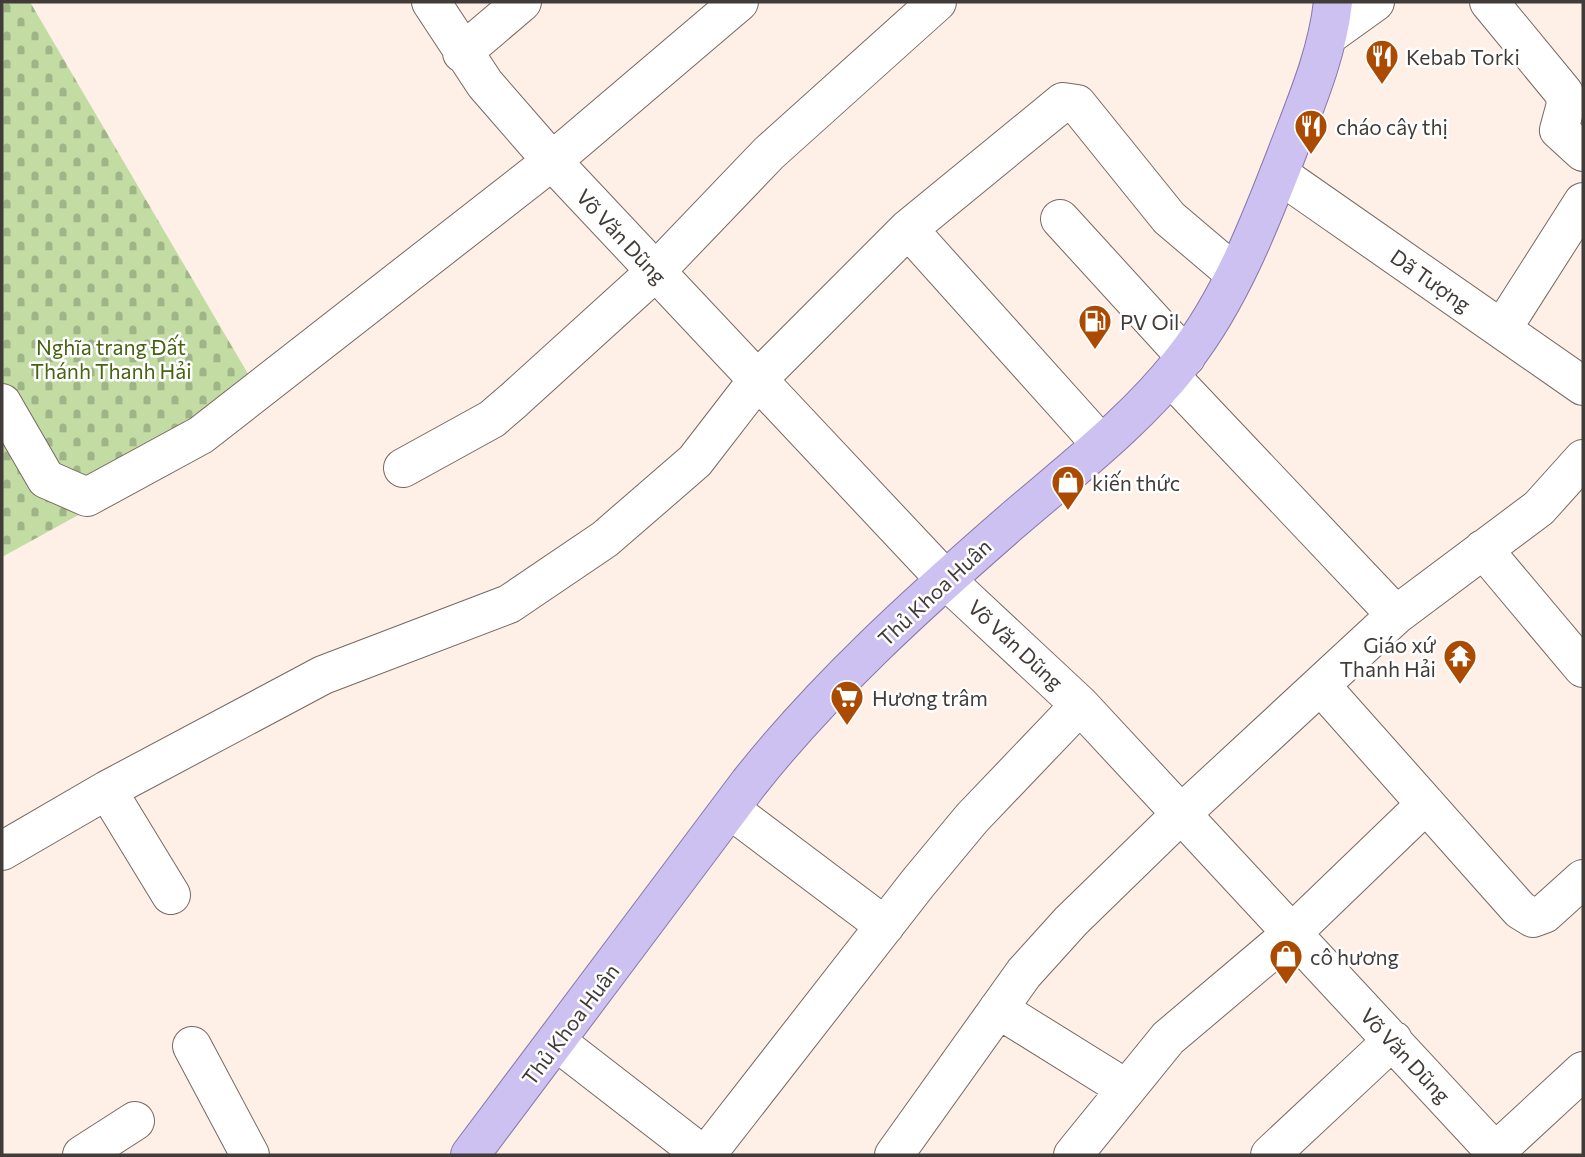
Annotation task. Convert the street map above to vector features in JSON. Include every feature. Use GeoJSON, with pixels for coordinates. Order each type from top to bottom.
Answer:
{"type":"FeatureCollection","features":[{"type":"Feature","properties":{"kind":"main road","name":"Thủ Khoa Huân"},"geometry":{"type":"LineString","coordinates":[[470,1155],[749,783],[798,723],[945,579],[1101,444],[1178,366],[1234,274],[1279,174],[1331,18]]}},
{"type":"Feature","properties":{"kind":"street","name":"Võ Văn Dũng"},"geometry":{"type":"LineString","coordinates":[[431,2],[462,53],[552,161],[759,378],[945,579],[1080,705],[1291,934],[1393,1040],[1495,1154]]}},
{"type":"Feature","properties":{"kind":"street"},"geometry":{"type":"LineString","coordinates":[[462,53],[522,2]]}},
{"type":"Feature","properties":{"kind":"street"},"geometry":{"type":"LineString","coordinates":[[2,403],[46,479],[87,497],[201,435],[552,161],[739,2]]}},
{"type":"Feature","properties":{"kind":"street"},"geometry":{"type":"LineString","coordinates":[[403,468],[492,419],[655,272],[744,176],[937,2]]}},
{"type":"Feature","properties":{"kind":"street"},"geometry":{"type":"LineString","coordinates":[[1331,18],[1375,2]]}},
{"type":"Feature","properties":{"kind":"street"},"geometry":{"type":"LineString","coordinates":[[1489,2],[1564,93],[1566,104],[1559,130],[1583,152]]}},
{"type":"Feature","properties":{"kind":"street"},"geometry":{"type":"LineString","coordinates":[[2,852],[107,790],[323,675],[509,604],[605,538],[695,461],[759,378],[908,229],[1054,108],[1068,100],[1077,104],[1169,218],[1234,274]]}},
{"type":"Feature","properties":{"kind":"street","name":"Dã Tượng"},"geometry":{"type":"LineString","coordinates":[[1279,174],[1583,386]]}},
{"type":"Feature","properties":{"kind":"street"},"geometry":{"type":"LineString","coordinates":[[1502,330],[1583,202]]}},
{"type":"Feature","properties":{"kind":"street"},"geometry":{"type":"LineString","coordinates":[[1060,219],[1178,366],[1396,615]]}},
{"type":"Feature","properties":{"kind":"street"},"geometry":{"type":"LineString","coordinates":[[908,229],[1101,444]]}},
{"type":"Feature","properties":{"kind":"street"},"geometry":{"type":"LineString","coordinates":[[894,1155],[1024,973],[1062,931],[1181,814],[1396,615],[1539,508],[1583,459]]}},
{"type":"Feature","properties":{"kind":"street"},"geometry":{"type":"LineString","coordinates":[[1483,549],[1583,666]]}},
{"type":"Feature","properties":{"kind":"street"},"geometry":{"type":"LineString","coordinates":[[1321,686],[1520,910],[1533,918],[1544,914],[1583,879]]}},
{"type":"Feature","properties":{"kind":"street"},"geometry":{"type":"LineString","coordinates":[[557,1042],[705,1155],[972,818],[1080,705]]}},
{"type":"Feature","properties":{"kind":"street"},"geometry":{"type":"LineString","coordinates":[[107,790],[171,895]]}},
{"type":"Feature","properties":{"kind":"street"},"geometry":{"type":"LineString","coordinates":[[1073,1155],[1168,1038],[1291,934],[1426,804]]}},
{"type":"Feature","properties":{"kind":"street"},"geometry":{"type":"LineString","coordinates":[[731,810],[886,926]]}},
{"type":"Feature","properties":{"kind":"street"},"geometry":{"type":"LineString","coordinates":[[999,1009],[1125,1088]]}},
{"type":"Feature","properties":{"kind":"street"},"geometry":{"type":"LineString","coordinates":[[1270,1155],[1393,1040]]}},
{"type":"Feature","properties":{"kind":"street"},"geometry":{"type":"LineString","coordinates":[[192,1046],[250,1155]]}},
{"type":"Feature","properties":{"kind":"street"},"geometry":{"type":"LineString","coordinates":[[1495,1154],[1583,1071]]}},
{"type":"Feature","properties":{"kind":"street"},"geometry":{"type":"LineString","coordinates":[[82,1155],[135,1121]]}},
{"type":"Feature","properties":{"kind":"green space","name":"Nghĩa trang Đất Thánh Thanh Hải"},"geometry":{"type":"Polygon","coordinates":[[[2,2],[30,2],[258,391],[102,502],[2,557],[2,2]]]}},
{"type":"Feature","properties":{"kind":"place","name":"Kebab Torki"},"geometry":{"type":"Point","coordinates":[1382,86]}},
{"type":"Feature","properties":{"kind":"place","name":"cháo cây thị"},"geometry":{"type":"Point","coordinates":[1311,156]}},
{"type":"Feature","properties":{"kind":"place","name":"PV Oil"},"geometry":{"type":"Point","coordinates":[1095,351]}},
{"type":"Feature","properties":{"kind":"place","name":"kiến thức"},"geometry":{"type":"Point","coordinates":[1068,512]}},
{"type":"Feature","properties":{"kind":"place","name":"Giáo xứ Thanh Hải"},"geometry":{"type":"Point","coordinates":[1460,686]}},
{"type":"Feature","properties":{"kind":"place","name":"Hương trâm"},"geometry":{"type":"Point","coordinates":[847,727]}},
{"type":"Feature","properties":{"kind":"place","name":"cô hương"},"geometry":{"type":"Point","coordinates":[1286,986]}}]}
